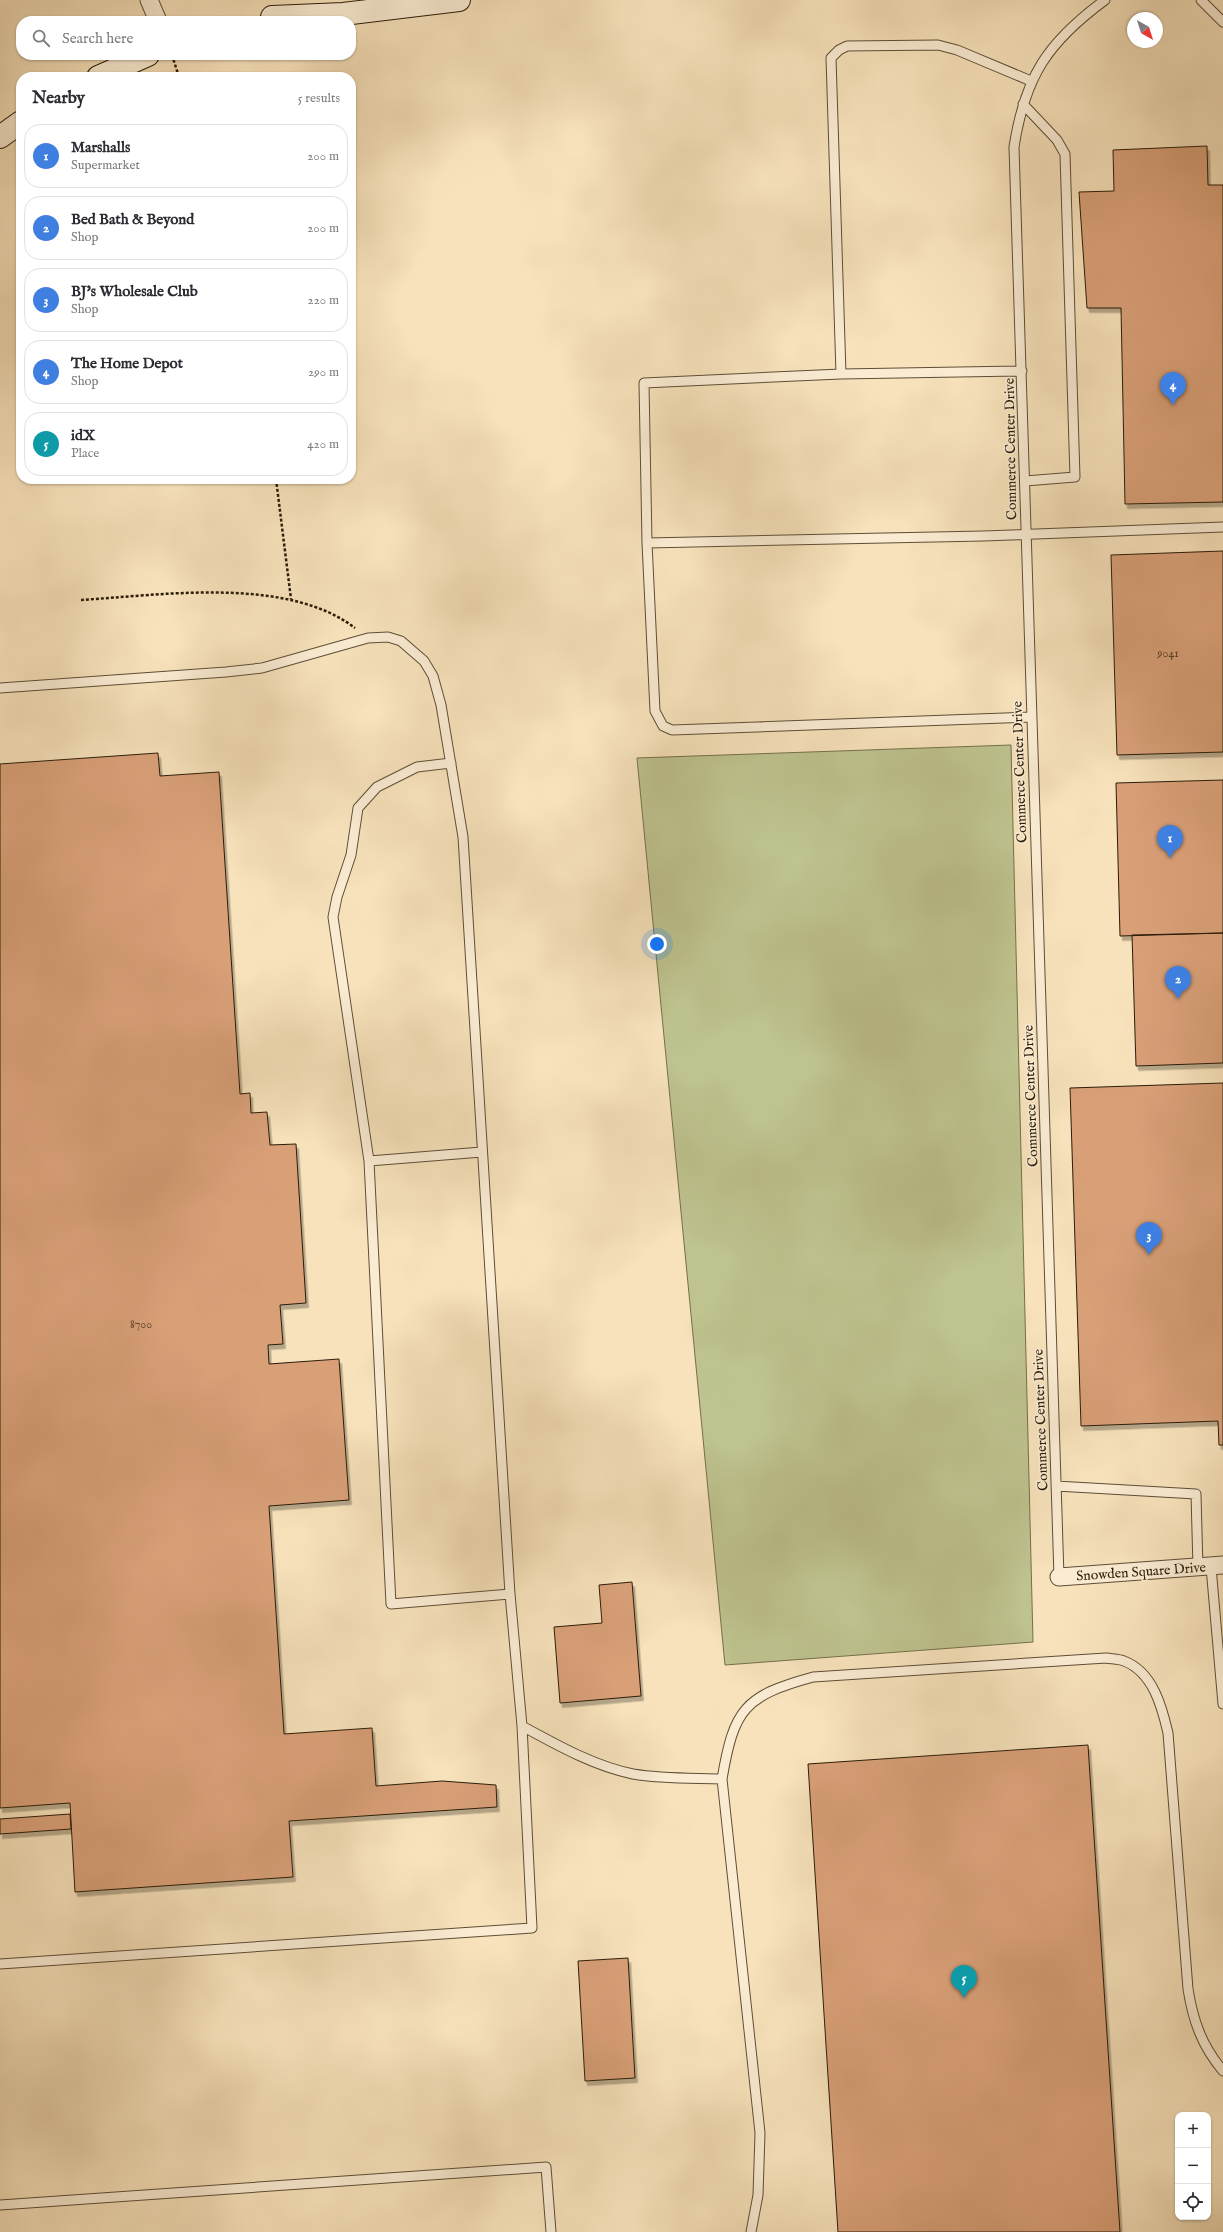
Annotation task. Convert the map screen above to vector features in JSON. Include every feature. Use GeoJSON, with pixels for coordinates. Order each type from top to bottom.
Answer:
{"type":"FeatureCollection","features":[{"type":"Feature","properties":{"kind":"street"},"geometry":{"type":"LineString","coordinates":[[149,0],[156,16]]}},
{"type":"Feature","properties":{"kind":"street"},"geometry":{"type":"LineString","coordinates":[[271,16],[310,0]]}},
{"type":"Feature","properties":{"kind":"street"},"geometry":{"type":"LineString","coordinates":[[311,16],[343,14],[459,0]]}},
{"type":"Feature","properties":{"kind":"street"},"geometry":{"type":"LineString","coordinates":[[109,72],[137,60]]}},
{"type":"Feature","properties":{"kind":"street"},"geometry":{"type":"LineString","coordinates":[[0,137],[16,126]]}},
{"type":"Feature","properties":{"kind":"street","name":"Snowden Square Drive"},"geometry":{"type":"LineString","coordinates":[[1059,1577],[1211,1567]]}},
{"type":"Feature","properties":{"kind":"lane","name":"Commerce Center Drive"},"geometry":{"type":"LineString","coordinates":[[1059,1577],[1014,147],[1023,104],[1031,81],[1041,62],[1067,31],[1106,0]]}},
{"type":"Feature","properties":{"kind":"lane"},"geometry":{"type":"LineString","coordinates":[[1201,0],[1223,22]]}},
{"type":"Feature","properties":{"kind":"lane"},"geometry":{"type":"LineString","coordinates":[[841,374],[832,58],[839,50],[847,46],[938,45],[957,50],[1031,81]]}},
{"type":"Feature","properties":{"kind":"lane"},"geometry":{"type":"LineString","coordinates":[[1023,104],[1057,140],[1066,160],[1075,477],[1025,480]]}},
{"type":"Feature","properties":{"kind":"lane"},"geometry":{"type":"LineString","coordinates":[[1022,371],[841,374],[644,382],[647,544],[655,711],[663,726],[672,730],[1031,717]]}},
{"type":"Feature","properties":{"kind":"lane"},"geometry":{"type":"LineString","coordinates":[[647,544],[1223,527]]}},
{"type":"Feature","properties":{"kind":"lane"},"geometry":{"type":"LineString","coordinates":[[0,688],[226,672],[262,668],[368,638],[388,637],[401,641],[424,661],[433,676],[451,763],[463,837],[510,1594],[522,1726],[532,1928],[0,1964]]}},
{"type":"Feature","properties":{"kind":"lane"},"geometry":{"type":"LineString","coordinates":[[451,763],[417,767],[376,787],[358,808],[351,855],[337,897],[333,916],[368,1161],[391,1604],[510,1594]]}},
{"type":"Feature","properties":{"kind":"lane"},"geometry":{"type":"LineString","coordinates":[[368,1161],[482,1152]]}},
{"type":"Feature","properties":{"kind":"lane"},"geometry":{"type":"LineString","coordinates":[[1056,1486],[1196,1494],[1211,1567],[1223,1704]]}},
{"type":"Feature","properties":{"kind":"lane"},"geometry":{"type":"LineString","coordinates":[[751,2232],[758,2195],[760,2133],[722,1779],[731,1735],[744,1709],[769,1691],[795,1682],[813,1677],[1106,1658],[1125,1661],[1140,1671],[1152,1687],[1162,1708],[1168,1733],[1188,1990],[1193,2018],[1202,2040],[1213,2059],[1223,2071]]}},
{"type":"Feature","properties":{"kind":"lane"},"geometry":{"type":"LineString","coordinates":[[522,1726],[568,1750],[632,1774],[661,1778],[722,1779]]}},
{"type":"Feature","properties":{"kind":"lane"},"geometry":{"type":"LineString","coordinates":[[0,2205],[546,2167],[551,2232]]}},
{"type":"Feature","properties":{"kind":"path"},"geometry":{"type":"LineString","coordinates":[[174,60],[177,72]]}},
{"type":"Feature","properties":{"kind":"path"},"geometry":{"type":"LineString","coordinates":[[277,484],[291,600]]}},
{"type":"Feature","properties":{"kind":"path"},"geometry":{"type":"LineString","coordinates":[[81,600],[171,594],[242,594],[291,600],[342,618],[368,638]]}},
{"type":"Feature","properties":{"kind":"green space"},"geometry":{"type":"Polygon","coordinates":[[[1011,745],[1033,1642],[725,1665],[637,758],[1011,745]]]}},
{"type":"Feature","properties":{"kind":"building"},"geometry":{"type":"Polygon","coordinates":[[[1207,146],[1208,185],[1223,185],[1223,502],[1125,504],[1121,308],[1087,308],[1079,192],[1114,191],[1113,150],[1207,146]]]}},
{"type":"Feature","properties":{"kind":"building"},"geometry":{"type":"Polygon","coordinates":[[[1223,551],[1223,752],[1117,755],[1111,555],[1223,551]]]}},
{"type":"Feature","properties":{"kind":"building"},"geometry":{"type":"Polygon","coordinates":[[[158,753],[160,776],[219,772],[240,1094],[250,1093],[251,1113],[267,1112],[270,1145],[296,1144],[306,1303],[280,1305],[283,1344],[268,1345],[269,1364],[339,1359],[349,1500],[269,1506],[284,1734],[372,1728],[376,1786],[442,1781],[496,1785],[497,1807],[289,1821],[293,1877],[75,1892],[70,1803],[0,1808],[0,764],[158,753]]]}},
{"type":"Feature","properties":{"kind":"building"},"geometry":{"type":"Polygon","coordinates":[[[1223,780],[1223,933],[1120,936],[1116,783],[1223,780]]]}},
{"type":"Feature","properties":{"kind":"building"},"geometry":{"type":"Polygon","coordinates":[[[1223,933],[1223,1063],[1136,1066],[1132,935],[1223,933]]]}},
{"type":"Feature","properties":{"kind":"building"},"geometry":{"type":"Polygon","coordinates":[[[1223,1083],[1223,1445],[1219,1445],[1218,1421],[1081,1426],[1070,1088],[1223,1083]]]}},
{"type":"Feature","properties":{"kind":"building"},"geometry":{"type":"Polygon","coordinates":[[[632,1582],[641,1696],[560,1703],[554,1627],[602,1623],[599,1585],[632,1582]]]}},
{"type":"Feature","properties":{"kind":"building"},"geometry":{"type":"Polygon","coordinates":[[[1088,1745],[1120,2232],[838,2232],[808,1764],[1088,1745]]]}},
{"type":"Feature","properties":{"kind":"building"},"geometry":{"type":"Polygon","coordinates":[[[70,1814],[71,1829],[0,1834],[0,1819],[70,1814]]]}},
{"type":"Feature","properties":{"kind":"building"},"geometry":{"type":"Polygon","coordinates":[[[628,1958],[635,2078],[585,2081],[578,1961],[628,1958]]]}},
{"type":"Feature","properties":{"kind":"place","name":"The Home Depot"},"geometry":{"type":"Point","coordinates":[1173,405]}},
{"type":"Feature","properties":{"kind":"place","name":"Marshalls"},"geometry":{"type":"Point","coordinates":[1170,858]}},
{"type":"Feature","properties":{"kind":"place","name":"Bed Bath & Beyond"},"geometry":{"type":"Point","coordinates":[1178,999]}},
{"type":"Feature","properties":{"kind":"place","name":"BJ's Wholesale Club"},"geometry":{"type":"Point","coordinates":[1149,1255]}},
{"type":"Feature","properties":{"kind":"place","name":"idX"},"geometry":{"type":"Point","coordinates":[964,1998]}}]}
